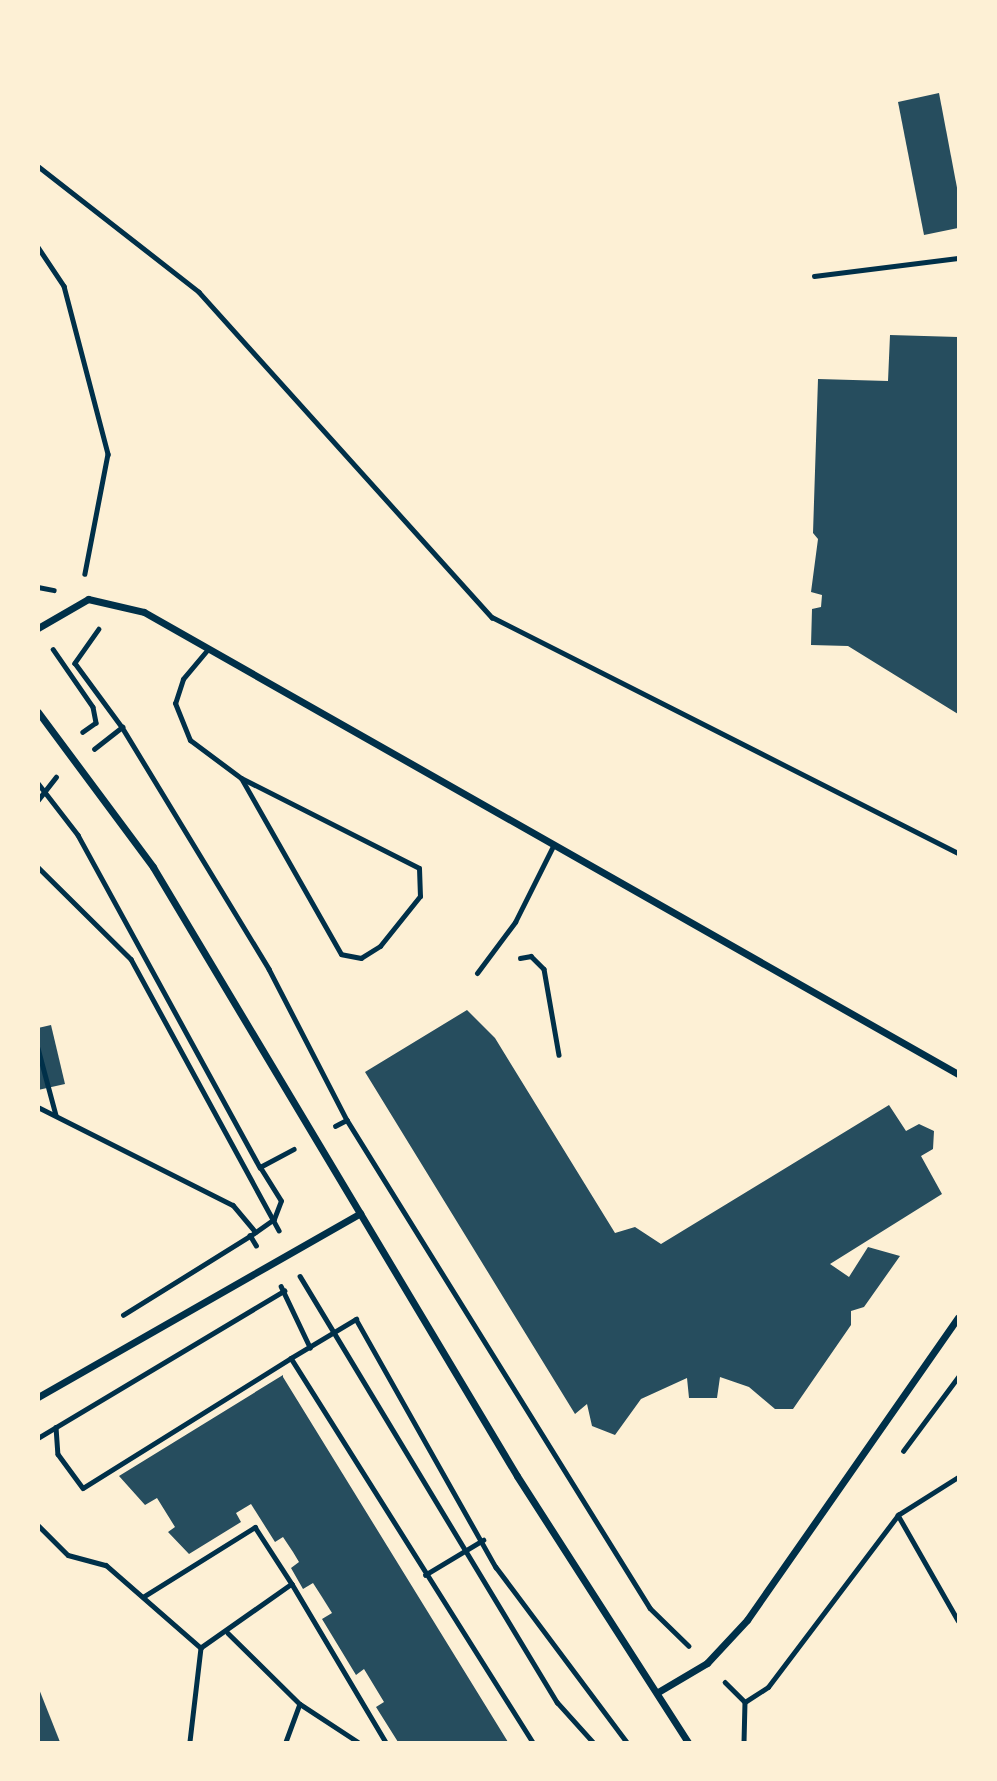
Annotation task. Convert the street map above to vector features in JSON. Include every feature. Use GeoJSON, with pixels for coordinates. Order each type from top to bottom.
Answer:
{"type":"FeatureCollection","features":[{"type":"Feature","properties":{"kind":"street"},"geometry":{"type":"LineString","coordinates":[[39,628],[79,602],[107,600],[144,612],[958,1074]]}},
{"type":"Feature","properties":{"kind":"street"},"geometry":{"type":"LineString","coordinates":[[38,712],[78,762],[153,867],[517,1476],[688,1742]]}},
{"type":"Feature","properties":{"kind":"street"},"geometry":{"type":"LineString","coordinates":[[38,1397],[288,1251],[360,1213]]}},
{"type":"Feature","properties":{"kind":"street"},"geometry":{"type":"LineString","coordinates":[[658,1692],[707,1663],[747,1620],[958,1317]]}},
{"type":"Feature","properties":{"kind":"lane"},"geometry":{"type":"LineString","coordinates":[[814,276],[958,258]]}},
{"type":"Feature","properties":{"kind":"lane"},"geometry":{"type":"LineString","coordinates":[[208,649],[179,688],[176,719],[190,740],[242,778],[419,868],[420,896],[380,946],[361,958],[341,954],[242,778]]}},
{"type":"Feature","properties":{"kind":"lane"},"geometry":{"type":"LineString","coordinates":[[477,973],[515,922],[554,844]]}},
{"type":"Feature","properties":{"kind":"path"},"geometry":{"type":"LineString","coordinates":[[38,166],[199,292],[492,617],[958,853]]}},
{"type":"Feature","properties":{"kind":"path"},"geometry":{"type":"LineString","coordinates":[[38,247],[64,286],[108,454],[79,602]]}},
{"type":"Feature","properties":{"kind":"path"},"geometry":{"type":"LineString","coordinates":[[38,587],[79,602],[99,632],[75,663],[122,727],[269,969],[347,1120]]}},
{"type":"Feature","properties":{"kind":"path"},"geometry":{"type":"LineString","coordinates":[[39,628],[96,715],[96,723],[65,745]]}},
{"type":"Feature","properties":{"kind":"path"},"geometry":{"type":"LineString","coordinates":[[40,785],[78,762],[122,727]]}},
{"type":"Feature","properties":{"kind":"path"},"geometry":{"type":"LineString","coordinates":[[38,800],[40,785]]}},
{"type":"Feature","properties":{"kind":"path"},"geometry":{"type":"LineString","coordinates":[[40,785],[124,916],[260,1167]]}},
{"type":"Feature","properties":{"kind":"path"},"geometry":{"type":"LineString","coordinates":[[38,867],[131,959],[331,1335],[557,1702],[593,1742]]}},
{"type":"Feature","properties":{"kind":"path"},"geometry":{"type":"LineString","coordinates":[[511,968],[521,956],[531,956],[544,969],[559,1055]]}},
{"type":"Feature","properties":{"kind":"path"},"geometry":{"type":"LineString","coordinates":[[38,1048],[57,1116]]}},
{"type":"Feature","properties":{"kind":"path"},"geometry":{"type":"LineString","coordinates":[[38,1107],[233,1205],[256,1232]]}},
{"type":"Feature","properties":{"kind":"path"},"geometry":{"type":"LineString","coordinates":[[109,1324],[250,1236]]}},
{"type":"Feature","properties":{"kind":"path"},"geometry":{"type":"LineString","coordinates":[[267,1263],[284,1291],[310,1347]]}},
{"type":"Feature","properties":{"kind":"path"},"geometry":{"type":"LineString","coordinates":[[38,1438],[284,1291]]}},
{"type":"Feature","properties":{"kind":"path"},"geometry":{"type":"LineString","coordinates":[[56,1427],[58,1454],[83,1488],[356,1319],[483,1540],[552,1646],[627,1742]]}},
{"type":"Feature","properties":{"kind":"path"},"geometry":{"type":"LineString","coordinates":[[291,1358],[425,1575],[533,1742]]}},
{"type":"Feature","properties":{"kind":"path"},"geometry":{"type":"LineString","coordinates":[[903,1451],[958,1377]]}},
{"type":"Feature","properties":{"kind":"path"},"geometry":{"type":"LineString","coordinates":[[745,1702],[768,1687],[898,1515],[958,1477]]}},
{"type":"Feature","properties":{"kind":"path"},"geometry":{"type":"LineString","coordinates":[[898,1515],[958,1620]]}},
{"type":"Feature","properties":{"kind":"path"},"geometry":{"type":"LineString","coordinates":[[38,1525],[68,1555],[106,1565],[201,1648]]}},
{"type":"Feature","properties":{"kind":"path"},"geometry":{"type":"LineString","coordinates":[[143,1597],[255,1527],[386,1742]]}},
{"type":"Feature","properties":{"kind":"path"},"geometry":{"type":"LineString","coordinates":[[425,1575],[483,1540]]}},
{"type":"Feature","properties":{"kind":"path"},"geometry":{"type":"LineString","coordinates":[[201,1648],[228,1633],[292,1584]]}},
{"type":"Feature","properties":{"kind":"path"},"geometry":{"type":"LineString","coordinates":[[228,1633],[300,1704],[358,1742]]}},
{"type":"Feature","properties":{"kind":"path"},"geometry":{"type":"LineString","coordinates":[[190,1742],[201,1648]]}},
{"type":"Feature","properties":{"kind":"path"},"geometry":{"type":"LineString","coordinates":[[286,1742],[300,1704]]}},
{"type":"Feature","properties":{"kind":"building"},"geometry":{"type":"Polygon","coordinates":[[[939,93],[958,193],[958,228],[924,235],[898,102],[939,93]]]}},
{"type":"Feature","properties":{"kind":"building"},"geometry":{"type":"Polygon","coordinates":[[[890,335],[958,337],[958,714],[848,646],[811,645],[812,609],[821,607],[822,595],[811,592],[818,539],[813,533],[818,379],[888,381],[890,335]]]}},
{"type":"Feature","properties":{"kind":"building"},"geometry":{"type":"Polygon","coordinates":[[[467,1010],[495,1038],[615,1233],[635,1227],[661,1244],[889,1105],[906,1131],[919,1124],[934,1131],[933,1149],[921,1156],[942,1194],[830,1264],[849,1277],[868,1247],[900,1256],[864,1307],[851,1311],[851,1325],[793,1409],[775,1409],[749,1387],[720,1377],[717,1398],[689,1398],[687,1378],[641,1399],[615,1435],[592,1426],[587,1404],[575,1414],[365,1072],[467,1010]]]}},
{"type":"Feature","properties":{"kind":"building"},"geometry":{"type":"Polygon","coordinates":[[[51,1025],[65,1084],[38,1090],[38,1028],[51,1025]]]}},
{"type":"Feature","properties":{"kind":"building"},"geometry":{"type":"Polygon","coordinates":[[[283,1375],[508,1742],[398,1742],[376,1707],[384,1702],[364,1669],[356,1675],[322,1619],[332,1613],[313,1583],[303,1589],[291,1568],[299,1562],[293,1552],[283,1537],[275,1542],[251,1504],[236,1513],[241,1522],[189,1554],[168,1532],[175,1527],[157,1498],[145,1505],[119,1476],[283,1375]]]}},
{"type":"Feature","properties":{"kind":"building"},"geometry":{"type":"Polygon","coordinates":[[[39,1689],[60,1742],[38,1742],[39,1689]]]}}]}
